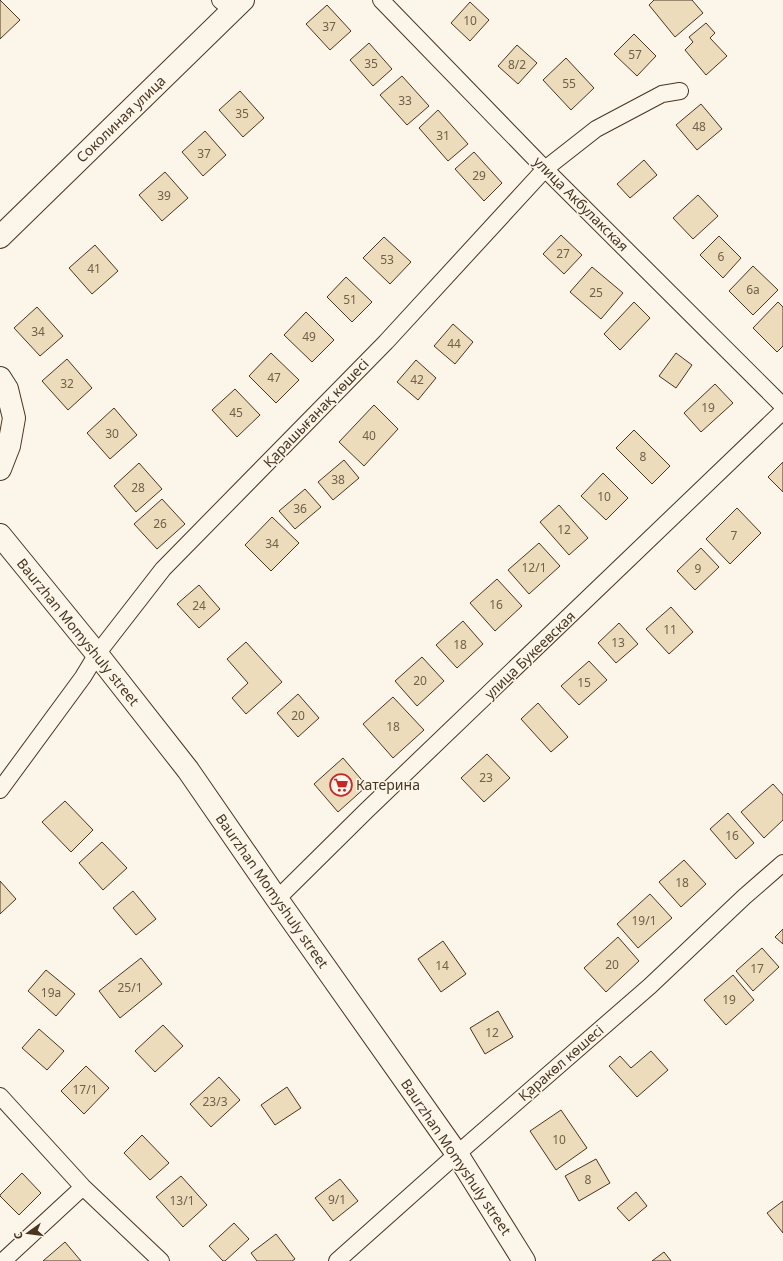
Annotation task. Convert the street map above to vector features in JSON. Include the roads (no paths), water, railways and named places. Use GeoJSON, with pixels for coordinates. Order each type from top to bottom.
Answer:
{"type":"FeatureCollection","features":[{"type":"Feature","properties":{"kind":"street","name":"улица Акбулакская"},"geometry":{"type":"LineString","coordinates":[[381,0],[546,169],[783,406]]}},
{"type":"Feature","properties":{"kind":"street","name":"Соколиная улица"},"geometry":{"type":"LineString","coordinates":[[0,238],[232,3]]}},
{"type":"Feature","properties":{"kind":"street","name":"Қарашығанақ көшесі"},"geometry":{"type":"LineString","coordinates":[[0,790],[83,677],[97,654],[163,569],[386,342],[546,169],[596,129],[662,94],[680,91]]}},
{"type":"Feature","properties":{"kind":"street"},"geometry":{"type":"LineString","coordinates":[[0,378],[7,389],[14,418],[9,446],[0,469]]}},
{"type":"Feature","properties":{"kind":"street","name":"улица Букеевская"},"geometry":{"type":"LineString","coordinates":[[277,899],[783,411]]}},
{"type":"Feature","properties":{"kind":"street","name":"Baurzhan Momyshuly street"},"geometry":{"type":"LineString","coordinates":[[0,535],[97,654],[188,770],[457,1154],[524,1261]]}},
{"type":"Feature","properties":{"kind":"street","name":"Қаракөл көшесі"},"geometry":{"type":"LineString","coordinates":[[337,1261],[650,986],[744,897],[783,863]]}},
{"type":"Feature","properties":{"kind":"street"},"geometry":{"type":"LineString","coordinates":[[0,1096],[83,1187],[161,1261]]}},
{"type":"Feature","properties":{"kind":"street"},"geometry":{"type":"LineString","coordinates":[[3,1261],[83,1187]]}},
{"type":"Feature","properties":{"kind":"place","name":"Катерина"},"geometry":{"type":"Point","coordinates":[341,785]}}]}
